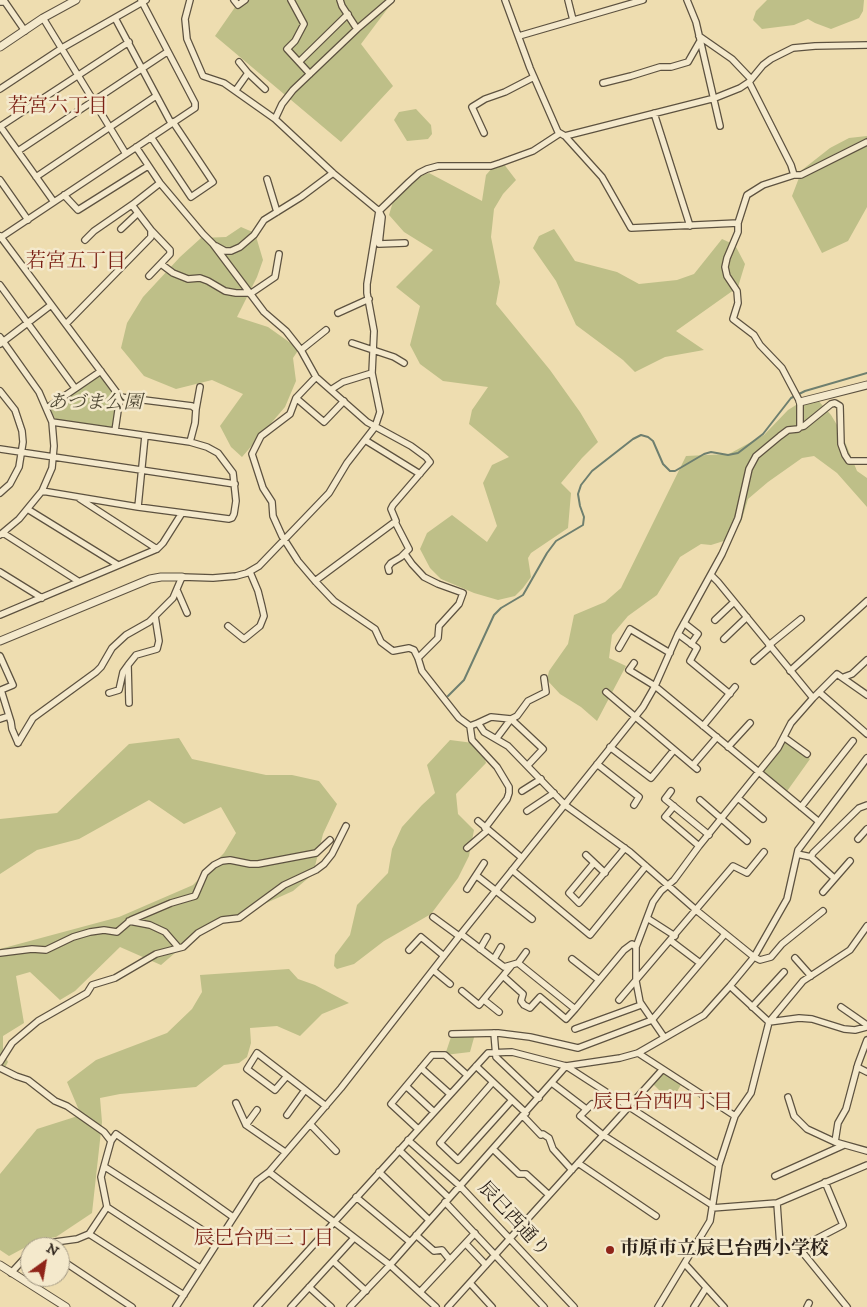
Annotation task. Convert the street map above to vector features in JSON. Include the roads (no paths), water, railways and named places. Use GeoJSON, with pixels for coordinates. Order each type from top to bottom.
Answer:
{"type":"FeatureCollection","features":[{"type":"Feature","properties":{"kind":"street"},"geometry":{"type":"LineString","coordinates":[[0,47],[44,18],[76,0]]}},
{"type":"Feature","properties":{"kind":"street"},"geometry":{"type":"LineString","coordinates":[[190,0],[184,19],[187,39],[203,76],[224,83],[236,90],[275,119],[333,173],[380,211],[382,217],[379,244],[405,242]]}},
{"type":"Feature","properties":{"kind":"street"},"geometry":{"type":"LineString","coordinates":[[234,0],[238,5],[245,0]]}},
{"type":"Feature","properties":{"kind":"street"},"geometry":{"type":"LineString","coordinates":[[291,0],[304,24],[295,41],[287,49],[310,74]]}},
{"type":"Feature","properties":{"kind":"street"},"geometry":{"type":"LineString","coordinates":[[340,0],[357,29]]}},
{"type":"Feature","properties":{"kind":"street"},"geometry":{"type":"LineString","coordinates":[[275,119],[282,104],[293,90],[357,29],[392,0]]}},
{"type":"Feature","properties":{"kind":"street"},"geometry":{"type":"LineString","coordinates":[[506,0],[534,77],[562,135],[602,177],[631,228],[738,223]]}},
{"type":"Feature","properties":{"kind":"street"},"geometry":{"type":"LineString","coordinates":[[568,0],[573,20]]}},
{"type":"Feature","properties":{"kind":"street"},"geometry":{"type":"LineString","coordinates":[[518,36],[643,0]]}},
{"type":"Feature","properties":{"kind":"street"},"geometry":{"type":"LineString","coordinates":[[687,0],[696,22],[720,126]]}},
{"type":"Feature","properties":{"kind":"street"},"geometry":{"type":"LineString","coordinates":[[0,88],[62,48],[143,1],[167,52],[195,103],[195,108],[0,237],[120,397],[115,431]]}},
{"type":"Feature","properties":{"kind":"street"},"geometry":{"type":"LineString","coordinates":[[0,2],[5,2],[24,31]]}},
{"type":"Feature","properties":{"kind":"street"},"geometry":{"type":"LineString","coordinates":[[298,62],[348,14]]}},
{"type":"Feature","properties":{"kind":"street"},"geometry":{"type":"LineString","coordinates":[[44,18],[126,154]]}},
{"type":"Feature","properties":{"kind":"street"},"geometry":{"type":"LineString","coordinates":[[115,18],[172,123],[213,182],[191,197],[188,195],[151,137]]}},
{"type":"Feature","properties":{"kind":"street"},"geometry":{"type":"LineString","coordinates":[[700,39],[732,59],[750,80],[794,175]]}},
{"type":"Feature","properties":{"kind":"street"},"geometry":{"type":"LineString","coordinates":[[603,83],[660,67],[671,67],[688,62],[700,39]]}},
{"type":"Feature","properties":{"kind":"street"},"geometry":{"type":"LineString","coordinates":[[54,202],[0,126],[129,42]]}},
{"type":"Feature","properties":{"kind":"street"},"geometry":{"type":"LineString","coordinates":[[0,642],[150,580],[161,577],[228,577],[250,572],[259,566],[329,493],[347,463],[375,427],[380,412],[372,373],[374,331],[368,284],[380,211],[419,172],[438,166],[491,166],[500,164],[533,151],[562,135],[715,98],[740,88],[750,80],[762,65],[794,48],[867,45]]}},
{"type":"Feature","properties":{"kind":"street"},"geometry":{"type":"LineString","coordinates":[[18,151],[167,52]]}},
{"type":"Feature","properties":{"kind":"street"},"geometry":{"type":"LineString","coordinates":[[239,62],[265,89]]}},
{"type":"Feature","properties":{"kind":"street"},"geometry":{"type":"LineString","coordinates":[[236,90],[248,73]]}},
{"type":"Feature","properties":{"kind":"street"},"geometry":{"type":"LineString","coordinates":[[484,133],[472,107],[485,99],[505,92],[534,77]]}},
{"type":"Feature","properties":{"kind":"street"},"geometry":{"type":"LineString","coordinates":[[36,177],[156,96]]}},
{"type":"Feature","properties":{"kind":"street"},"geometry":{"type":"LineString","coordinates":[[654,113],[690,226]]}},
{"type":"Feature","properties":{"kind":"street"},"geometry":{"type":"LineString","coordinates":[[800,427],[800,402],[789,380],[779,364],[765,351],[750,331],[733,319],[738,303],[737,292],[727,276],[725,267],[727,258],[738,232],[738,223],[747,195],[763,185],[801,174],[867,142]]}},
{"type":"Feature","properties":{"kind":"street"},"geometry":{"type":"LineString","coordinates":[[136,147],[160,183],[213,244],[264,312],[286,331],[301,350],[316,376],[367,422],[411,446],[426,456],[430,462],[391,509],[396,518],[395,522],[409,546],[409,550],[391,563],[388,567],[389,571]]}},
{"type":"Feature","properties":{"kind":"street"},"geometry":{"type":"LineString","coordinates":[[64,195],[78,210],[148,166]]}},
{"type":"Feature","properties":{"kind":"street"},"geometry":{"type":"LineString","coordinates":[[213,244],[225,251],[231,251],[240,247],[254,235],[264,220],[301,198],[333,173]]}},
{"type":"Feature","properties":{"kind":"street"},"geometry":{"type":"LineString","coordinates":[[267,179],[277,212]]}},
{"type":"Feature","properties":{"kind":"street"},"geometry":{"type":"LineString","coordinates":[[0,180],[28,220]]}},
{"type":"Feature","properties":{"kind":"street"},"geometry":{"type":"LineString","coordinates":[[85,240],[94,231],[160,183]]}},
{"type":"Feature","properties":{"kind":"street"},"geometry":{"type":"LineString","coordinates":[[133,204],[151,230],[170,250],[169,256],[149,276]]}},
{"type":"Feature","properties":{"kind":"street"},"geometry":{"type":"LineString","coordinates":[[121,230],[138,213]]}},
{"type":"Feature","properties":{"kind":"street"},"geometry":{"type":"LineString","coordinates":[[66,324],[151,236],[151,230]]}},
{"type":"Feature","properties":{"kind":"street"},"geometry":{"type":"LineString","coordinates":[[161,264],[173,273],[188,279],[200,278],[225,291],[250,293],[275,277],[279,254]]}},
{"type":"Feature","properties":{"kind":"street"},"geometry":{"type":"LineString","coordinates":[[0,286],[75,388]]}},
{"type":"Feature","properties":{"kind":"street"},"geometry":{"type":"LineString","coordinates":[[338,313],[369,299]]}},
{"type":"Feature","properties":{"kind":"street"},"geometry":{"type":"LineString","coordinates":[[52,305],[1,341],[39,392],[52,422],[53,458],[52,468],[42,491],[28,510],[1,534],[78,581]]}},
{"type":"Feature","properties":{"kind":"street"},"geometry":{"type":"LineString","coordinates":[[301,350],[326,330]]}},
{"type":"Feature","properties":{"kind":"street"},"geometry":{"type":"LineString","coordinates":[[352,343],[404,362]]}},
{"type":"Feature","properties":{"kind":"street"},"geometry":{"type":"LineString","coordinates":[[46,408],[101,371]]}},
{"type":"Feature","properties":{"kind":"street"},"geometry":{"type":"LineString","coordinates":[[332,390],[348,380],[372,373]]}},
{"type":"Feature","properties":{"kind":"street"},"geometry":{"type":"LineString","coordinates":[[316,376],[296,398],[290,414],[261,436],[252,454],[263,488],[272,502],[273,516],[276,524],[298,560],[334,601],[375,629],[382,642],[389,648],[393,650],[409,648],[414,650],[422,671],[438,694],[459,718],[470,726],[472,740],[497,767],[509,787],[507,799],[487,829],[468,848]]}},
{"type":"Feature","properties":{"kind":"street"},"geometry":{"type":"LineString","coordinates":[[800,402],[867,385]]}},
{"type":"Feature","properties":{"kind":"street"},"geometry":{"type":"LineString","coordinates":[[190,442],[200,387]]}},
{"type":"Feature","properties":{"kind":"street"},"geometry":{"type":"LineString","coordinates":[[0,391],[15,410],[19,420],[22,431],[23,453],[19,467],[10,484],[0,493]]}},
{"type":"Feature","properties":{"kind":"street"},"geometry":{"type":"LineString","coordinates":[[120,397],[192,406],[196,409]]}},
{"type":"Feature","properties":{"kind":"street"},"geometry":{"type":"LineString","coordinates":[[296,398],[324,422],[344,400]]}},
{"type":"Feature","properties":{"kind":"street"},"geometry":{"type":"LineString","coordinates":[[176,1307],[256,1181],[269,1172],[326,1106],[643,706],[655,686],[678,634],[722,554],[738,518],[749,469],[756,456],[768,444],[788,430],[798,430],[831,404],[836,403],[840,406],[841,444],[845,455],[849,460],[867,461]]}},
{"type":"Feature","properties":{"kind":"street"},"geometry":{"type":"LineString","coordinates":[[42,491],[228,520],[232,518],[236,501],[233,473],[218,453],[207,447],[190,442],[52,422]]}},
{"type":"Feature","properties":{"kind":"street"},"geometry":{"type":"LineString","coordinates":[[138,507],[145,436]]}},
{"type":"Feature","properties":{"kind":"street"},"geometry":{"type":"LineString","coordinates":[[365,440],[420,474]]}},
{"type":"Feature","properties":{"kind":"street"},"geometry":{"type":"LineString","coordinates":[[0,449],[235,484]]}},
{"type":"Feature","properties":{"kind":"street"},"geometry":{"type":"LineString","coordinates":[[78,498],[157,549]]}},
{"type":"Feature","properties":{"kind":"street"},"geometry":{"type":"LineString","coordinates":[[28,510],[118,565]]}},
{"type":"Feature","properties":{"kind":"street"},"geometry":{"type":"LineString","coordinates":[[1,615],[157,549],[163,544],[182,513]]}},
{"type":"Feature","properties":{"kind":"street"},"geometry":{"type":"LineString","coordinates":[[315,581],[395,522]]}},
{"type":"Feature","properties":{"kind":"street"},"geometry":{"type":"LineString","coordinates":[[405,554],[424,577],[463,593],[459,604],[439,626],[438,638],[418,658]]}},
{"type":"Feature","properties":{"kind":"street"},"geometry":{"type":"LineString","coordinates":[[0,572],[42,598]]}},
{"type":"Feature","properties":{"kind":"street"},"geometry":{"type":"LineString","coordinates":[[228,626],[244,639],[260,626],[264,616],[258,591],[250,572]]}},
{"type":"Feature","properties":{"kind":"street"},"geometry":{"type":"LineString","coordinates":[[710,575],[813,698]]}},
{"type":"Feature","properties":{"kind":"street"},"geometry":{"type":"LineString","coordinates":[[0,656],[13,684],[1,690],[18,743],[33,718],[96,672],[112,648],[126,635],[155,616],[173,598],[182,577]]}},
{"type":"Feature","properties":{"kind":"street"},"geometry":{"type":"LineString","coordinates":[[177,590],[186,613]]}},
{"type":"Feature","properties":{"kind":"street"},"geometry":{"type":"LineString","coordinates":[[715,620],[734,602]]}},
{"type":"Feature","properties":{"kind":"street"},"geometry":{"type":"LineString","coordinates":[[790,671],[866,603]]}},
{"type":"Feature","properties":{"kind":"street"},"geometry":{"type":"LineString","coordinates":[[109,693],[119,690],[123,672],[136,655],[157,649],[159,641],[155,616]]}},
{"type":"Feature","properties":{"kind":"street"},"geometry":{"type":"LineString","coordinates":[[724,639],[747,617]]}},
{"type":"Feature","properties":{"kind":"street"},"geometry":{"type":"LineString","coordinates":[[754,661],[800,619]]}},
{"type":"Feature","properties":{"kind":"street"},"geometry":{"type":"LineString","coordinates":[[684,623],[698,634],[691,644]]}},
{"type":"Feature","properties":{"kind":"street"},"geometry":{"type":"LineString","coordinates":[[619,648],[630,629],[670,653]]}},
{"type":"Feature","properties":{"kind":"street"},"geometry":{"type":"LineString","coordinates":[[678,634],[697,648],[690,660],[730,694]]}},
{"type":"Feature","properties":{"kind":"street"},"geometry":{"type":"LineString","coordinates":[[844,677],[852,674],[867,660]]}},
{"type":"Feature","properties":{"kind":"street"},"geometry":{"type":"LineString","coordinates":[[634,663],[628,670],[655,686],[818,821]]}},
{"type":"Feature","properties":{"kind":"street"},"geometry":{"type":"LineString","coordinates":[[128,665],[129,703]]}},
{"type":"Feature","properties":{"kind":"street"},"geometry":{"type":"LineString","coordinates":[[664,1038],[641,1005],[636,981],[636,947],[653,902],[660,891],[674,880],[785,738],[791,724],[837,674],[844,677],[867,695]]}},
{"type":"Feature","properties":{"kind":"street"},"geometry":{"type":"LineString","coordinates":[[470,726],[491,716],[511,718],[520,714],[528,701],[546,692],[544,678]]}},
{"type":"Feature","properties":{"kind":"street"},"geometry":{"type":"LineString","coordinates":[[703,726],[735,687]]}},
{"type":"Feature","properties":{"kind":"street"},"geometry":{"type":"LineString","coordinates":[[606,692],[695,767],[716,737]]}},
{"type":"Feature","properties":{"kind":"street"},"geometry":{"type":"LineString","coordinates":[[819,692],[867,734]]}},
{"type":"Feature","properties":{"kind":"street"},"geometry":{"type":"LineString","coordinates":[[0,719],[9,716]]}},
{"type":"Feature","properties":{"kind":"street"},"geometry":{"type":"LineString","coordinates":[[496,739],[511,718]]}},
{"type":"Feature","properties":{"kind":"street"},"geometry":{"type":"LineString","coordinates":[[511,718],[543,749],[528,766]]}},
{"type":"Feature","properties":{"kind":"street"},"geometry":{"type":"LineString","coordinates":[[478,722],[484,732],[508,746],[565,805],[625,848],[696,910],[754,957],[760,960],[771,957],[782,944],[823,911]]}},
{"type":"Feature","properties":{"kind":"street"},"geometry":{"type":"LineString","coordinates":[[728,747],[750,723]]}},
{"type":"Feature","properties":{"kind":"street"},"geometry":{"type":"LineString","coordinates":[[785,738],[807,754]]}},
{"type":"Feature","properties":{"kind":"street"},"geometry":{"type":"LineString","coordinates":[[801,807],[853,741]]}},
{"type":"Feature","properties":{"kind":"street"},"geometry":{"type":"LineString","coordinates":[[610,747],[651,778],[674,750]]}},
{"type":"Feature","properties":{"kind":"street"},"geometry":{"type":"LineString","coordinates":[[408,1140],[460,1186],[566,1066],[620,1058],[638,1053],[704,1015],[754,957],[787,899],[798,850],[867,758]]}},
{"type":"Feature","properties":{"kind":"street"},"geometry":{"type":"LineString","coordinates":[[597,764],[640,797],[634,805]]}},
{"type":"Feature","properties":{"kind":"street"},"geometry":{"type":"LineString","coordinates":[[522,791],[541,779]]}},
{"type":"Feature","properties":{"kind":"street"},"geometry":{"type":"LineString","coordinates":[[671,791],[665,799],[709,835]]}},
{"type":"Feature","properties":{"kind":"street"},"geometry":{"type":"LineString","coordinates":[[527,811],[554,793]]}},
{"type":"Feature","properties":{"kind":"street"},"geometry":{"type":"LineString","coordinates":[[738,798],[764,819]]}},
{"type":"Feature","properties":{"kind":"street"},"geometry":{"type":"LineString","coordinates":[[700,800],[746,841]]}},
{"type":"Feature","properties":{"kind":"street"},"geometry":{"type":"LineString","coordinates":[[674,806],[665,817],[699,846]]}},
{"type":"Feature","properties":{"kind":"street"},"geometry":{"type":"LineString","coordinates":[[811,858],[813,853],[859,808],[865,808]]}},
{"type":"Feature","properties":{"kind":"street"},"geometry":{"type":"LineString","coordinates":[[478,821],[522,858]]}},
{"type":"Feature","properties":{"kind":"street"},"geometry":{"type":"LineString","coordinates":[[0,1062],[12,1042],[38,1021],[87,993],[92,985],[115,978],[156,954],[183,947],[198,933],[222,920],[239,918],[284,885],[324,864],[332,854],[346,826]]}},
{"type":"Feature","properties":{"kind":"street"},"geometry":{"type":"LineString","coordinates":[[858,838],[867,830]]}},
{"type":"Feature","properties":{"kind":"street"},"geometry":{"type":"LineString","coordinates":[[0,953],[32,949],[46,950],[73,936],[90,932],[117,932],[129,921],[171,903],[195,896],[205,873],[222,861],[230,860],[258,864],[316,853],[330,840]]}},
{"type":"Feature","properties":{"kind":"street"},"geometry":{"type":"LineString","coordinates":[[594,863],[569,893],[579,902],[625,848]]}},
{"type":"Feature","properties":{"kind":"street"},"geometry":{"type":"LineString","coordinates":[[619,1000],[733,866],[747,873],[764,852]]}},
{"type":"Feature","properties":{"kind":"street"},"geometry":{"type":"LineString","coordinates":[[797,854],[811,858],[834,878]]}},
{"type":"Feature","properties":{"kind":"street"},"geometry":{"type":"LineString","coordinates":[[586,855],[605,872]]}},
{"type":"Feature","properties":{"kind":"street"},"geometry":{"type":"LineString","coordinates":[[823,892],[850,861]]}},
{"type":"Feature","properties":{"kind":"street"},"geometry":{"type":"LineString","coordinates":[[467,889],[484,864]]}},
{"type":"Feature","properties":{"kind":"street"},"geometry":{"type":"LineString","coordinates":[[512,870],[590,935],[646,866]]}},
{"type":"Feature","properties":{"kind":"street"},"geometry":{"type":"LineString","coordinates":[[477,876],[532,919]]}},
{"type":"Feature","properties":{"kind":"street"},"geometry":{"type":"LineString","coordinates":[[433,917],[480,948],[504,967],[515,964]]}},
{"type":"Feature","properties":{"kind":"street"},"geometry":{"type":"LineString","coordinates":[[647,918],[675,936]]}},
{"type":"Feature","properties":{"kind":"street"},"geometry":{"type":"LineString","coordinates":[[129,921],[150,925],[164,932],[178,947]]}},
{"type":"Feature","properties":{"kind":"street"},"geometry":{"type":"LineString","coordinates":[[658,1307],[710,1220],[719,1165],[735,1116],[751,1093],[769,1022],[803,981],[850,950],[867,926]]}},
{"type":"Feature","properties":{"kind":"street"},"geometry":{"type":"LineString","coordinates":[[452,1034],[494,1033],[530,1037],[578,1048],[652,1020],[725,934]]}},
{"type":"Feature","properties":{"kind":"street"},"geometry":{"type":"LineString","coordinates":[[409,950],[421,937],[444,956]]}},
{"type":"Feature","properties":{"kind":"street"},"geometry":{"type":"LineString","coordinates":[[480,948],[487,937]]}},
{"type":"Feature","properties":{"kind":"street"},"geometry":{"type":"LineString","coordinates":[[670,941],[700,963]]}},
{"type":"Feature","properties":{"kind":"street"},"geometry":{"type":"LineString","coordinates":[[503,976],[523,994],[521,1001],[524,1004],[530,1008],[540,997],[566,1019],[624,950],[632,944],[636,947]]}},
{"type":"Feature","properties":{"kind":"street"},"geometry":{"type":"LineString","coordinates":[[494,959],[501,947]]}},
{"type":"Feature","properties":{"kind":"street"},"geometry":{"type":"LineString","coordinates":[[462,991],[479,1005],[526,952]]}},
{"type":"Feature","properties":{"kind":"street"},"geometry":{"type":"LineString","coordinates":[[795,958],[811,976]]}},
{"type":"Feature","properties":{"kind":"street"},"geometry":{"type":"LineString","coordinates":[[572,959],[600,980]]}},
{"type":"Feature","properties":{"kind":"street"},"geometry":{"type":"LineString","coordinates":[[515,964],[575,1009]]}},
{"type":"Feature","properties":{"kind":"street"},"geometry":{"type":"LineString","coordinates":[[433,970],[450,984]]}},
{"type":"Feature","properties":{"kind":"street"},"geometry":{"type":"LineString","coordinates":[[752,1007],[784,972]]}},
{"type":"Feature","properties":{"kind":"street"},"geometry":{"type":"LineString","coordinates":[[730,986],[769,1022],[812,1018],[844,1030],[855,1030],[867,1026]]}},
{"type":"Feature","properties":{"kind":"street"},"geometry":{"type":"LineString","coordinates":[[484,1000],[499,1012]]}},
{"type":"Feature","properties":{"kind":"street"},"geometry":{"type":"LineString","coordinates":[[575,1029],[641,1005]]}},
{"type":"Feature","properties":{"kind":"street"},"geometry":{"type":"LineString","coordinates":[[841,1007],[867,1026]]}},
{"type":"Feature","properties":{"kind":"street"},"geometry":{"type":"LineString","coordinates":[[494,1033],[496,1057],[539,1098]]}},
{"type":"Feature","properties":{"kind":"street"},"geometry":{"type":"LineString","coordinates":[[835,1142],[838,1123],[846,1109],[867,1040]]}},
{"type":"Feature","properties":{"kind":"street"},"geometry":{"type":"LineString","coordinates":[[260,1306],[356,1197],[488,1053],[512,1052],[566,1066],[719,1165]]}},
{"type":"Feature","properties":{"kind":"street"},"geometry":{"type":"LineString","coordinates":[[288,1076],[275,1090],[247,1069],[257,1053],[288,1076],[326,1106]]}},
{"type":"Feature","properties":{"kind":"street"},"geometry":{"type":"LineString","coordinates":[[638,1053],[735,1116]]}},
{"type":"Feature","properties":{"kind":"street"},"geometry":{"type":"LineString","coordinates":[[418,1129],[391,1104],[432,1055],[445,1055],[468,1075]]}},
{"type":"Feature","properties":{"kind":"street"},"geometry":{"type":"LineString","coordinates":[[476,1066],[512,1100],[541,1135],[543,1134],[549,1138],[553,1149],[572,1170]]}},
{"type":"Feature","properties":{"kind":"street"},"geometry":{"type":"LineString","coordinates":[[0,1068],[28,1080],[55,1101],[67,1106],[104,1132],[112,1141]]}},
{"type":"Feature","properties":{"kind":"street"},"geometry":{"type":"LineString","coordinates":[[421,1068],[450,1094]]}},
{"type":"Feature","properties":{"kind":"street"},"geometry":{"type":"LineString","coordinates":[[857,1068],[867,1072]]}},
{"type":"Feature","properties":{"kind":"street"},"geometry":{"type":"LineString","coordinates":[[448,1307],[662,1070]]}},
{"type":"Feature","properties":{"kind":"street"},"geometry":{"type":"LineString","coordinates":[[493,1082],[440,1143],[458,1160],[512,1100]]}},
{"type":"Feature","properties":{"kind":"street"},"geometry":{"type":"LineString","coordinates":[[552,1083],[586,1109]]}},
{"type":"Feature","properties":{"kind":"street"},"geometry":{"type":"LineString","coordinates":[[406,1086],[434,1112]]}},
{"type":"Feature","properties":{"kind":"street"},"geometry":{"type":"LineString","coordinates":[[287,1115],[305,1090]]}},
{"type":"Feature","properties":{"kind":"street"},"geometry":{"type":"LineString","coordinates":[[788,1097],[794,1116],[807,1130],[844,1145],[866,1149]]}},
{"type":"Feature","properties":{"kind":"street"},"geometry":{"type":"LineString","coordinates":[[236,1103],[246,1125],[286,1152]]}},
{"type":"Feature","properties":{"kind":"street"},"geometry":{"type":"LineString","coordinates":[[592,1104],[580,1116],[603,1136],[712,1207],[777,1203],[867,1165]]}},
{"type":"Feature","properties":{"kind":"street"},"geometry":{"type":"LineString","coordinates":[[246,1125],[258,1110]]}},
{"type":"Feature","properties":{"kind":"street"},"geometry":{"type":"LineString","coordinates":[[310,1124],[336,1151]]}},
{"type":"Feature","properties":{"kind":"street"},"geometry":{"type":"LineString","coordinates":[[70,1240],[89,1234],[107,1207],[101,1177],[116,1134],[233,1217]]}},
{"type":"Feature","properties":{"kind":"street"},"geometry":{"type":"LineString","coordinates":[[775,1176],[844,1145]]}},
{"type":"Feature","properties":{"kind":"street"},"geometry":{"type":"LineString","coordinates":[[493,1149],[519,1174],[526,1174],[549,1196]]}},
{"type":"Feature","properties":{"kind":"street"},"geometry":{"type":"LineString","coordinates":[[399,1150],[544,1307]]}},
{"type":"Feature","properties":{"kind":"street"},"geometry":{"type":"LineString","coordinates":[[578,1163],[656,1216]]}},
{"type":"Feature","properties":{"kind":"street"},"geometry":{"type":"LineString","coordinates":[[105,1167],[218,1240]]}},
{"type":"Feature","properties":{"kind":"street"},"geometry":{"type":"LineString","coordinates":[[269,1172],[390,1265],[436,1307]]}},
{"type":"Feature","properties":{"kind":"street"},"geometry":{"type":"LineString","coordinates":[[379,1172],[429,1220]]}},
{"type":"Feature","properties":{"kind":"street"},"geometry":{"type":"LineString","coordinates":[[825,1182],[843,1225],[800,1248],[847,1307]]}},
{"type":"Feature","properties":{"kind":"street","name":"辰巳西通り"},"geometry":{"type":"LineString","coordinates":[[350,1307],[460,1186],[574,1307]]}},
{"type":"Feature","properties":{"kind":"street"},"geometry":{"type":"LineString","coordinates":[[356,1197],[410,1242]]}},
{"type":"Feature","properties":{"kind":"street"},"geometry":{"type":"LineString","coordinates":[[777,1203],[780,1246],[783,1250],[787,1250],[798,1243]]}},
{"type":"Feature","properties":{"kind":"street"},"geometry":{"type":"LineString","coordinates":[[107,1207],[200,1268]]}},
{"type":"Feature","properties":{"kind":"street"},"geometry":{"type":"LineString","coordinates":[[420,1292],[475,1233]]}},
{"type":"Feature","properties":{"kind":"street"},"geometry":{"type":"LineString","coordinates":[[89,1234],[184,1294]]}},
{"type":"Feature","properties":{"kind":"street"},"geometry":{"type":"LineString","coordinates":[[416,1235],[434,1251],[442,1250],[450,1260]]}},
{"type":"Feature","properties":{"kind":"street"},"geometry":{"type":"LineString","coordinates":[[291,1307],[354,1238]]}},
{"type":"Feature","properties":{"kind":"street"},"geometry":{"type":"LineString","coordinates":[[466,1244],[486,1265]]}},
{"type":"Feature","properties":{"kind":"street"},"geometry":{"type":"LineString","coordinates":[[333,1261],[366,1291]]}},
{"type":"Feature","properties":{"kind":"street"},"geometry":{"type":"LineString","coordinates":[[11,1273],[20,1263]]}},
{"type":"Feature","properties":{"kind":"street"},"geometry":{"type":"LineString","coordinates":[[685,1264],[724,1307]]}},
{"type":"Feature","properties":{"kind":"street"},"geometry":{"type":"LineString","coordinates":[[0,1265],[66,1307]]}},
{"type":"Feature","properties":{"kind":"street"},"geometry":{"type":"LineString","coordinates":[[70,1266],[132,1307]]}},
{"type":"Feature","properties":{"kind":"street"},"geometry":{"type":"LineString","coordinates":[[470,1283],[492,1307]]}},
{"type":"Feature","properties":{"kind":"street"},"geometry":{"type":"LineString","coordinates":[[310,1287],[331,1307]]}},
{"type":"Feature","properties":{"kind":"street"},"geometry":{"type":"LineString","coordinates":[[694,1307],[706,1288]]}},
{"type":"Feature","properties":{"kind":"waterway"},"geometry":{"type":"LineString","coordinates":[[448,696],[464,680],[494,615],[501,608],[523,595],[556,541],[583,525],[584,517],[578,494],[581,485],[592,471],[633,439],[641,435],[648,437],[653,441],[663,464],[670,471],[675,471],[704,454],[711,452],[728,455],[738,453],[763,434],[791,398],[805,391],[867,373]]}},
{"type":"Feature","properties":{"kind":"place","name":"市原市立辰巳台西小学校"},"geometry":{"type":"Point","coordinates":[610,1250]}},
{"type":"Feature","properties":{"kind":"district","name":"若宮六丁目"},"geometry":{"type":"Point","coordinates":[58,108]}},
{"type":"Feature","properties":{"kind":"district","name":"若宮五丁目"},"geometry":{"type":"Point","coordinates":[76,263]}},
{"type":"Feature","properties":{"kind":"district","name":"辰巳台西四丁目"},"geometry":{"type":"Point","coordinates":[663,1104]}},
{"type":"Feature","properties":{"kind":"district","name":"辰巳台西三丁目"},"geometry":{"type":"Point","coordinates":[264,1240]}},
{"type":"Feature","properties":{"kind":"park label","name":"あづま公園"},"geometry":{"type":"Point","coordinates":[95,404]}}]}
